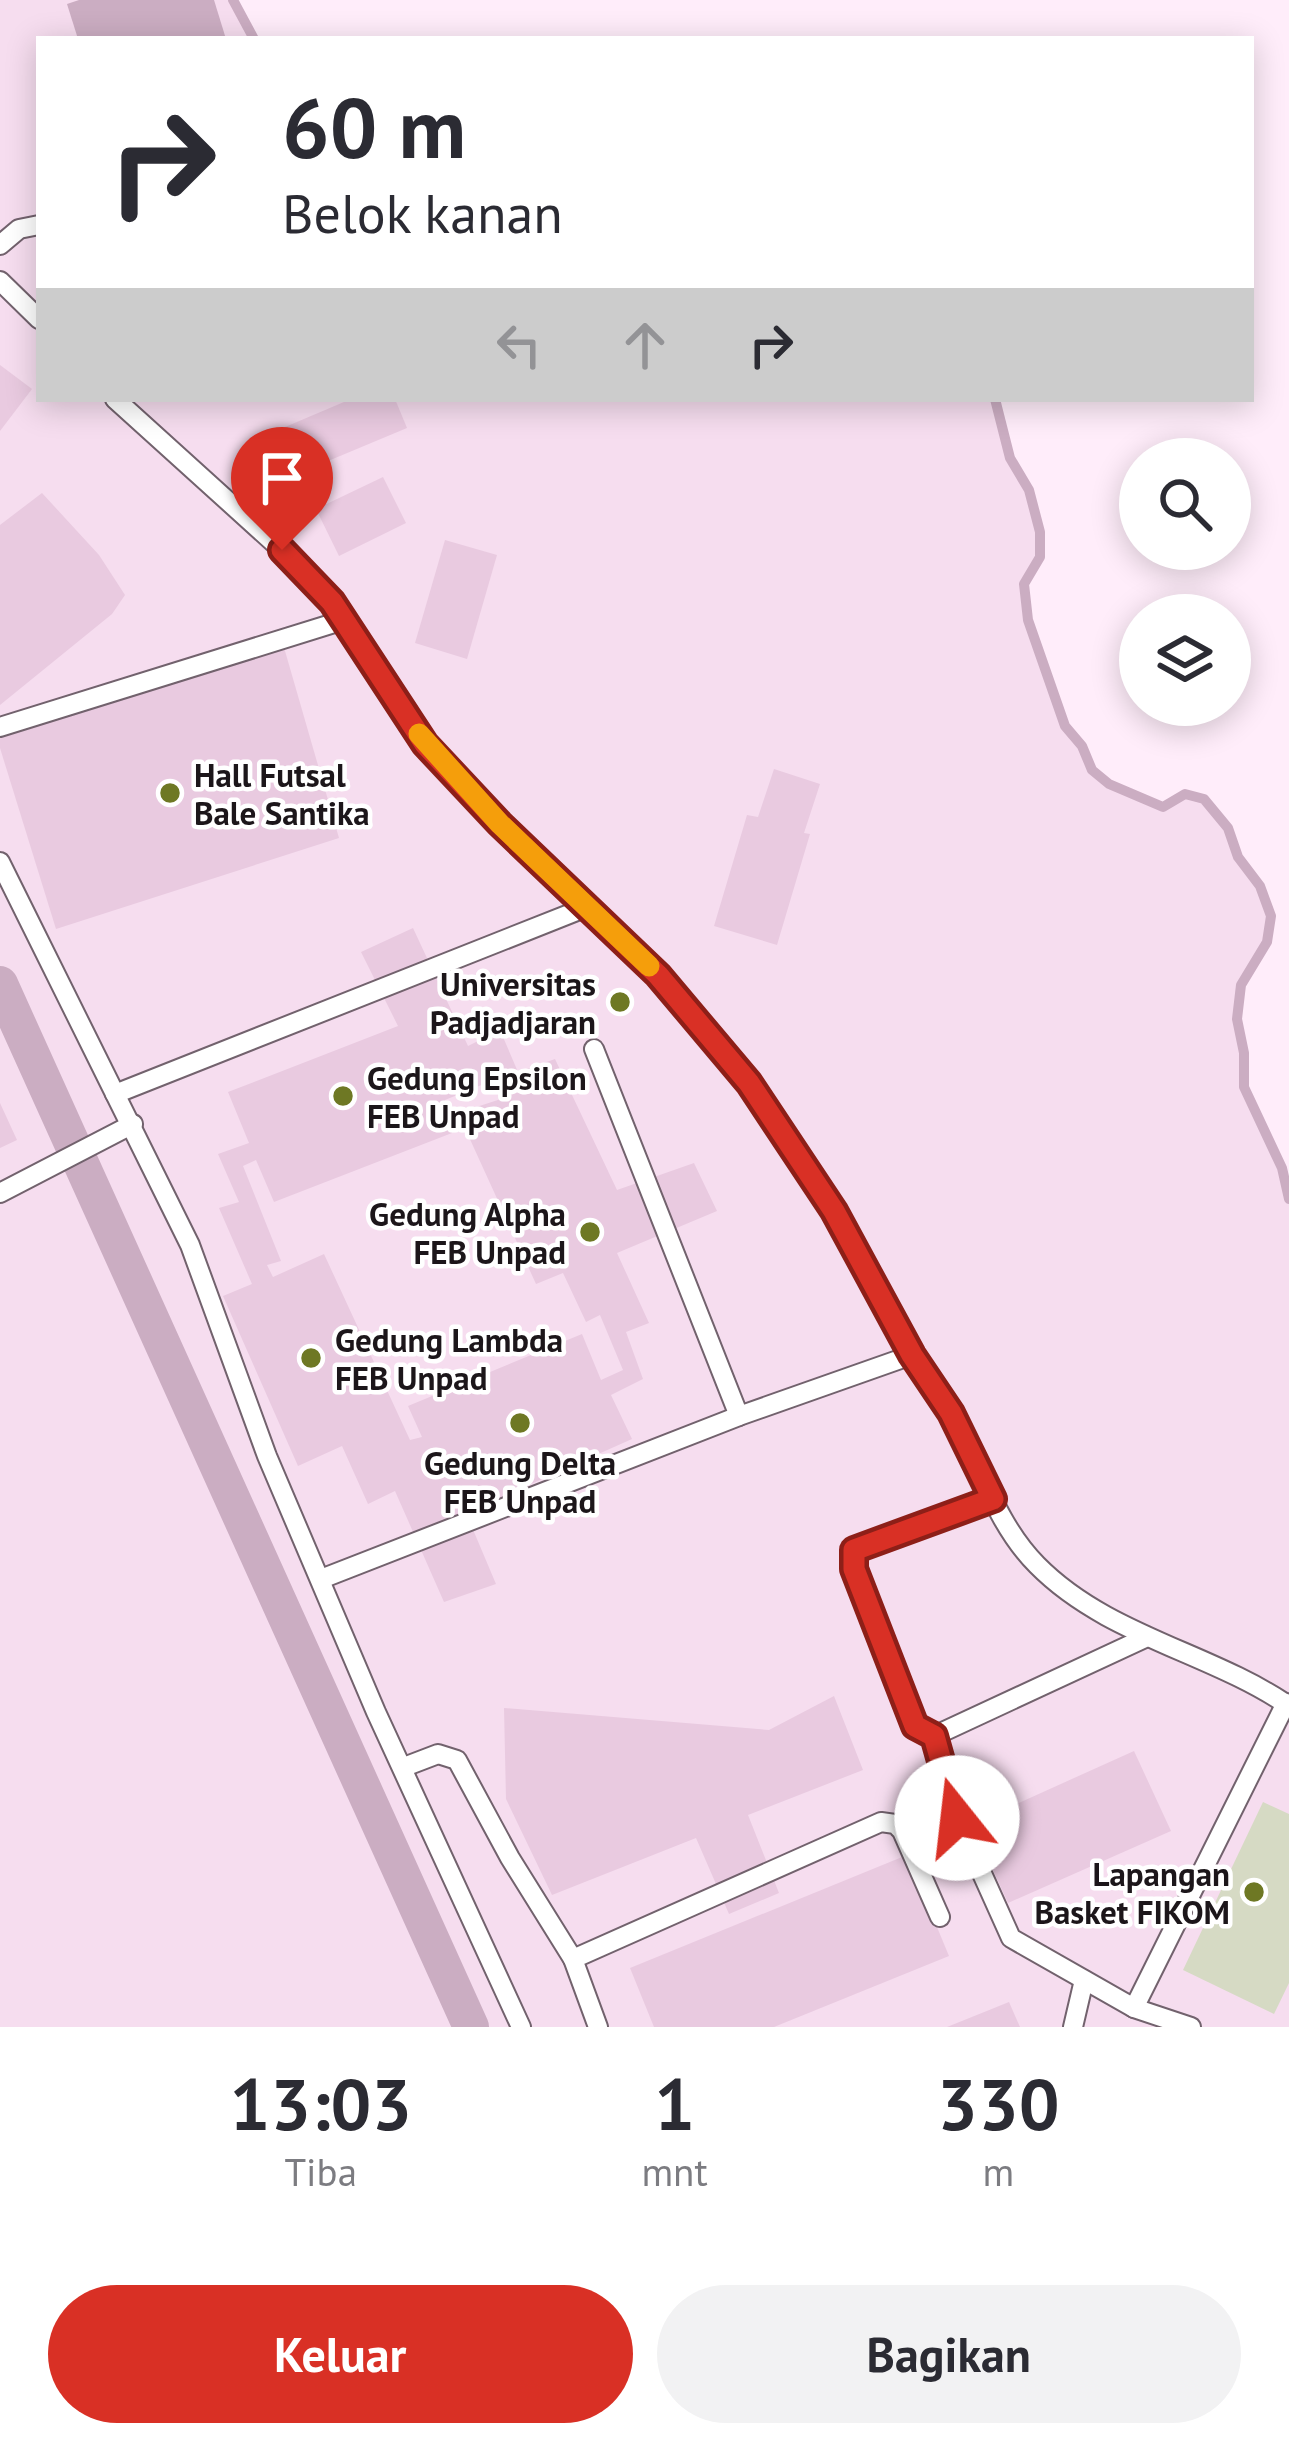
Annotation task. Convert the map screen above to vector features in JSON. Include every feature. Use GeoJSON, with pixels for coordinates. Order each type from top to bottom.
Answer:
{"type":"FeatureCollection","features":[{"type":"Feature","properties":{"kind":"lane"},"geometry":{"type":"LineString","coordinates":[[0,245],[19,229],[36,226]]}},
{"type":"Feature","properties":{"kind":"lane"},"geometry":{"type":"LineString","coordinates":[[0,281],[36,316]]}},
{"type":"Feature","properties":{"kind":"lane"},"geometry":{"type":"LineString","coordinates":[[118,402],[304,570],[344,620],[425,744],[500,824],[658,975],[749,1083],[834,1211],[912,1355],[951,1413],[1016,1540],[1037,1566],[1081,1601],[1147,1637],[1256,1684],[1287,1704],[1134,2008]]}},
{"type":"Feature","properties":{"kind":"lane"},"geometry":{"type":"LineString","coordinates":[[0,727],[344,620]]}},
{"type":"Feature","properties":{"kind":"lane"},"geometry":{"type":"LineString","coordinates":[[0,862],[190,1245],[266,1456],[376,1712],[521,2027]]}},
{"type":"Feature","properties":{"kind":"lane"},"geometry":{"type":"LineString","coordinates":[[115,1094],[587,907]]}},
{"type":"Feature","properties":{"kind":"lane"},"geometry":{"type":"LineString","coordinates":[[594,1049],[739,1416]]}},
{"type":"Feature","properties":{"kind":"lane"},"geometry":{"type":"LineString","coordinates":[[0,1192],[133,1124]]}},
{"type":"Feature","properties":{"kind":"lane"},"geometry":{"type":"LineString","coordinates":[[321,1579],[739,1416],[912,1355]]}},
{"type":"Feature","properties":{"kind":"lane"},"geometry":{"type":"LineString","coordinates":[[993,1499],[854,1550],[854,1569],[915,1726],[934,1736],[957,1818],[1011,1938],[1134,2008],[1191,2027]]}},
{"type":"Feature","properties":{"kind":"lane"},"geometry":{"type":"LineString","coordinates":[[934,1736],[1147,1637]]}},
{"type":"Feature","properties":{"kind":"lane"},"geometry":{"type":"LineString","coordinates":[[404,1767],[438,1754],[457,1760],[573,1959],[598,2027]]}},
{"type":"Feature","properties":{"kind":"lane"},"geometry":{"type":"LineString","coordinates":[[573,1959],[881,1822],[902,1831],[940,1917]]}},
{"type":"Feature","properties":{"kind":"lane"},"geometry":{"type":"LineString","coordinates":[[1073,2027],[1084,1980]]}},
{"type":"Feature","properties":{"kind":"shaded area","name":"Universitas Padjadjaran"},"geometry":{"type":"Polygon","coordinates":[[[0,0],[233,0],[252,36],[36,36],[36,402],[996,402],[1010,458],[1029,490],[1040,532],[1040,557],[1024,584],[1028,620],[1065,726],[1082,746],[1092,770],[1128,795],[1163,807],[1185,794],[1204,799],[1228,828],[1238,857],[1260,886],[1271,916],[1267,942],[1241,985],[1237,1019],[1244,1087],[1282,1168],[1289,1199],[1289,2027],[0,2027],[0,0]]]}},
{"type":"Feature","properties":{"kind":"shaded area"},"geometry":{"type":"Polygon","coordinates":[[[79,0],[214,0],[225,36],[77,36],[67,4],[79,0]]]}},
{"type":"Feature","properties":{"kind":"green space","name":"Lapangan Basket FIKOM"},"geometry":{"type":"Polygon","coordinates":[[[1263,1802],[1289,1814],[1289,1983],[1274,2014],[1183,1970],[1263,1802]]]}},
{"type":"Feature","properties":{"kind":"building"},"geometry":{"type":"Polygon","coordinates":[[[0,365],[32,389],[0,431],[0,365]]]}},
{"type":"Feature","properties":{"kind":"building"},"geometry":{"type":"Polygon","coordinates":[[[344,402],[396,402],[407,428],[297,474],[278,430],[344,402]]]}},
{"type":"Feature","properties":{"kind":"building"},"geometry":{"type":"Polygon","coordinates":[[[383,477],[406,523],[339,556],[316,509],[383,477]]]}},
{"type":"Feature","properties":{"kind":"building"},"geometry":{"type":"Polygon","coordinates":[[[42,493],[99,555],[125,595],[112,614],[0,705],[0,525],[42,493]]]}},
{"type":"Feature","properties":{"kind":"building"},"geometry":{"type":"Polygon","coordinates":[[[445,540],[497,555],[467,659],[415,643],[445,540]]]}},
{"type":"Feature","properties":{"kind":"building","name":"Hall Futsal Bale Santika"},"geometry":{"type":"Polygon","coordinates":[[[283,644],[339,838],[56,929],[0,748],[0,733],[283,644]]]}},
{"type":"Feature","properties":{"kind":"building"},"geometry":{"type":"Polygon","coordinates":[[[774,769],[820,784],[777,945],[714,926],[747,815],[758,817],[774,769]]]}},
{"type":"Feature","properties":{"kind":"building"},"geometry":{"type":"Polygon","coordinates":[[[413,928],[468,1046],[500,1030],[518,1072],[555,1059],[617,1190],[694,1163],[717,1211],[617,1253],[649,1323],[626,1332],[643,1379],[611,1395],[632,1439],[466,1513],[496,1584],[444,1602],[395,1491],[368,1504],[342,1446],[298,1466],[223,1296],[252,1284],[219,1208],[239,1202],[218,1154],[249,1143],[228,1092],[398,1026],[361,952],[413,928]],[[496,1079],[445,1100],[452,1133],[274,1202],[256,1160],[243,1166],[281,1261],[267,1265],[273,1277],[324,1254],[410,1440],[422,1437],[408,1406],[582,1334],[601,1380],[623,1370],[600,1315],[586,1322],[563,1273],[536,1284],[458,1113],[504,1098],[496,1079]]]}},
{"type":"Feature","properties":{"kind":"building"},"geometry":{"type":"Polygon","coordinates":[[[0,1103],[17,1140],[0,1148],[0,1103]]]}},
{"type":"Feature","properties":{"kind":"building"},"geometry":{"type":"Polygon","coordinates":[[[834,1696],[863,1770],[748,1815],[779,1893],[729,1914],[696,1838],[552,1895],[506,1799],[504,1708],[769,1730],[834,1696]]]}},
{"type":"Feature","properties":{"kind":"building"},"geometry":{"type":"Polygon","coordinates":[[[1134,1751],[1171,1831],[1008,1903],[972,1824],[1134,1751]]]}},
{"type":"Feature","properties":{"kind":"building"},"geometry":{"type":"Polygon","coordinates":[[[907,1855],[949,1956],[774,2027],[654,2027],[630,1968],[907,1855]]]}},
{"type":"Feature","properties":{"kind":"building"},"geometry":{"type":"Polygon","coordinates":[[[1009,2002],[1020,2027],[947,2027],[1009,2002]]]}},
{"type":"Feature","properties":{"kind":"waterway"},"geometry":{"type":"LineString","coordinates":[[233,0],[252,36]]}},
{"type":"Feature","properties":{"kind":"waterway"},"geometry":{"type":"LineString","coordinates":[[996,402],[1010,458],[1029,490],[1040,532],[1040,557],[1024,584],[1028,620],[1065,726],[1082,746],[1092,770],[1109,784],[1163,807],[1185,794],[1204,799],[1228,828],[1238,857],[1260,886],[1271,916],[1267,942],[1241,985],[1237,1019],[1244,1087],[1282,1168],[1289,1199]]}},
{"type":"Feature","properties":{"kind":"waterway"},"geometry":{"type":"LineString","coordinates":[[0,984],[471,2027]]}},
{"type":"Feature","properties":{"kind":"slow traffic"},"geometry":{"type":"LineString","coordinates":[[419,734],[500,824],[649,966]]}},
{"type":"Feature","properties":{"kind":"place","name":"Hall Futsal Bale Santika"},"geometry":{"type":"Point","coordinates":[170,793]}},
{"type":"Feature","properties":{"kind":"place","name":"Universitas Padjadjaran"},"geometry":{"type":"Point","coordinates":[620,1002]}},
{"type":"Feature","properties":{"kind":"place","name":"Gedung Epsilon FEB Unpad"},"geometry":{"type":"Point","coordinates":[343,1096]}},
{"type":"Feature","properties":{"kind":"place","name":"Gedung Alpha FEB Unpad"},"geometry":{"type":"Point","coordinates":[590,1232]}},
{"type":"Feature","properties":{"kind":"place","name":"Gedung Lambda FEB Unpad"},"geometry":{"type":"Point","coordinates":[311,1358]}},
{"type":"Feature","properties":{"kind":"place","name":"Gedung Delta FEB Unpad"},"geometry":{"type":"Point","coordinates":[520,1423]}},
{"type":"Feature","properties":{"kind":"place","name":"Lapangan Basket FIKOM"},"geometry":{"type":"Point","coordinates":[1254,1892]}},
{"type":"Feature","properties":{"kind":"route"},"geometry":{"type":"LineString","coordinates":[[282,550],[332,602],[425,744],[553,877],[658,975],[749,1083],[834,1211],[912,1355],[951,1413],[993,1499],[854,1550],[854,1569],[915,1726],[934,1736],[957,1818]]}}]}
